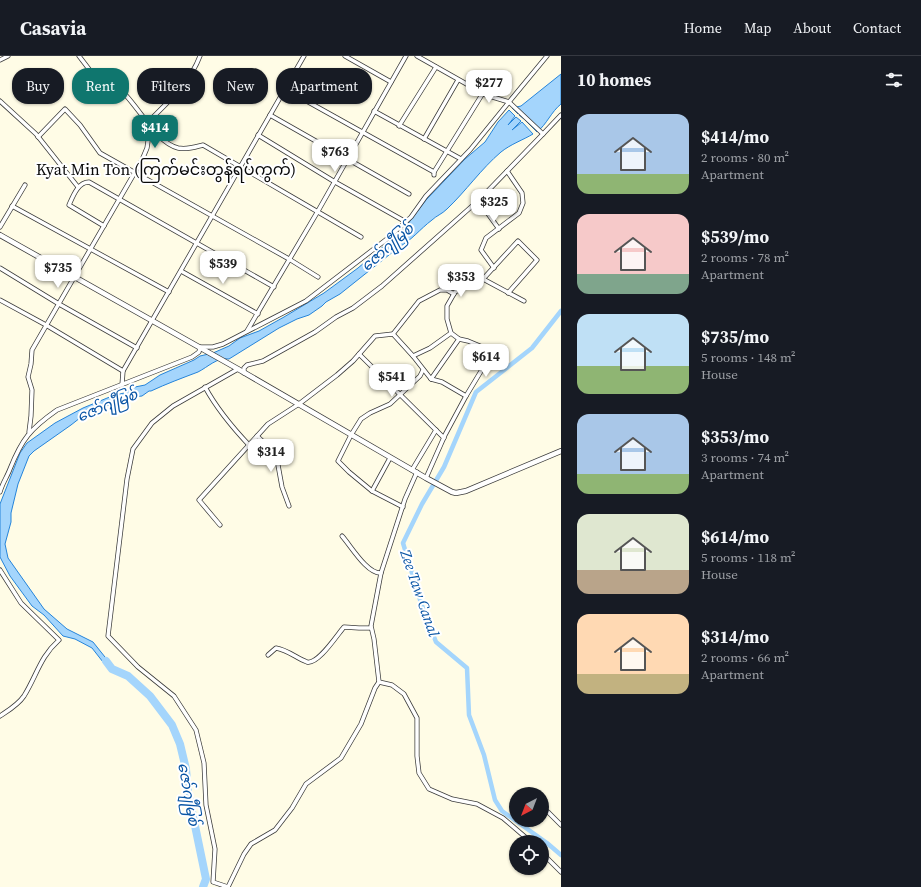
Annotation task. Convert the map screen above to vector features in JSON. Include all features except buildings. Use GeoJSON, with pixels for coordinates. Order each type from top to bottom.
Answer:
{"type":"FeatureCollection","features":[{"type":"Feature","properties":{"kind":"street"},"geometry":{"type":"LineString","coordinates":[[0,60],[8,56]]}},
{"type":"Feature","properties":{"kind":"street"},"geometry":{"type":"LineString","coordinates":[[79,56],[95,77],[106,79],[120,88],[140,110],[153,129],[170,145],[186,149],[203,145],[361,237]]}},
{"type":"Feature","properties":{"kind":"street"},"geometry":{"type":"LineString","coordinates":[[148,122],[181,88],[196,67],[200,56]]}},
{"type":"Feature","properties":{"kind":"street"},"geometry":{"type":"LineString","coordinates":[[297,68],[304,56]]}},
{"type":"Feature","properties":{"kind":"street"},"geometry":{"type":"LineString","coordinates":[[345,56],[391,82]]}},
{"type":"Feature","properties":{"kind":"street"},"geometry":{"type":"LineString","coordinates":[[247,332],[318,211],[405,56]]}},
{"type":"Feature","properties":{"kind":"street"},"geometry":{"type":"LineString","coordinates":[[417,56],[483,93],[509,102],[543,134]]}},
{"type":"Feature","properties":{"kind":"street"},"geometry":{"type":"LineString","coordinates":[[200,347],[213,347],[223,344],[306,301],[387,239],[411,217],[426,196],[461,159],[547,56]]}},
{"type":"Feature","properties":{"kind":"street"},"geometry":{"type":"LineString","coordinates":[[399,126],[436,67]]}},
{"type":"Feature","properties":{"kind":"street"},"geometry":{"type":"LineString","coordinates":[[424,139],[458,80]]}},
{"type":"Feature","properties":{"kind":"street"},"geometry":{"type":"LineString","coordinates":[[311,104],[434,174],[483,93]]}},
{"type":"Feature","properties":{"kind":"street"},"geometry":{"type":"LineString","coordinates":[[0,101],[38,136],[78,187]]}},
{"type":"Feature","properties":{"kind":"street"},"geometry":{"type":"LineString","coordinates":[[122,386],[123,371],[276,104]]}},
{"type":"Feature","properties":{"kind":"street"},"geometry":{"type":"LineString","coordinates":[[38,136],[64,109],[80,125],[100,153],[289,259],[318,277]]}},
{"type":"Feature","properties":{"kind":"street"},"geometry":{"type":"LineString","coordinates":[[374,112],[461,159]]}},
{"type":"Feature","properties":{"kind":"street"},"geometry":{"type":"LineString","coordinates":[[270,115],[409,194]]}},
{"type":"Feature","properties":{"kind":"street"},"geometry":{"type":"LineString","coordinates":[[244,373],[244,368],[247,365],[263,361],[315,332],[336,317],[353,308],[382,286],[478,200],[561,115]]}},
{"type":"Feature","properties":{"kind":"street"},"geometry":{"type":"LineString","coordinates":[[29,433],[32,416],[32,390],[28,377],[32,350],[134,173],[147,148],[149,134],[153,129]]}},
{"type":"Feature","properties":{"kind":"street"},"geometry":{"type":"LineString","coordinates":[[258,135],[334,182],[406,222]]}},
{"type":"Feature","properties":{"kind":"street"},"geometry":{"type":"LineString","coordinates":[[494,268],[481,250],[486,238],[519,214],[523,203],[522,193],[507,171]]}},
{"type":"Feature","properties":{"kind":"street"},"geometry":{"type":"LineString","coordinates":[[104,226],[68,205],[78,187],[85,182],[89,182],[274,287]]}},
{"type":"Feature","properties":{"kind":"street"},"geometry":{"type":"LineString","coordinates":[[0,227],[25,185]]}},
{"type":"Feature","properties":{"kind":"street"},"geometry":{"type":"LineString","coordinates":[[478,200],[499,229]]}},
{"type":"Feature","properties":{"kind":"street"},"geometry":{"type":"LineString","coordinates":[[12,206],[168,292]]}},
{"type":"Feature","properties":{"kind":"street"},"geometry":{"type":"LineString","coordinates":[[0,235],[200,347],[443,488],[456,493],[466,491],[561,451]]}},
{"type":"Feature","properties":{"kind":"street"},"geometry":{"type":"LineString","coordinates":[[428,479],[444,438],[466,396],[492,353],[492,351],[459,339],[451,333],[447,319],[447,306],[455,292],[483,279],[518,241],[537,260],[508,293]]}},
{"type":"Feature","properties":{"kind":"street"},"geometry":{"type":"LineString","coordinates":[[0,268],[58,304],[137,348]]}},
{"type":"Feature","properties":{"kind":"street"},"geometry":{"type":"LineString","coordinates":[[181,271],[258,314]]}},
{"type":"Feature","properties":{"kind":"street"},"geometry":{"type":"LineString","coordinates":[[483,279],[524,301]]}},
{"type":"Feature","properties":{"kind":"street"},"geometry":{"type":"LineString","coordinates":[[220,525],[199,500],[268,424],[299,404],[337,375],[375,336],[393,334],[418,301],[440,290],[447,290],[454,294]]}},
{"type":"Feature","properties":{"kind":"street"},"geometry":{"type":"LineString","coordinates":[[0,300],[46,325],[123,371]]}},
{"type":"Feature","properties":{"kind":"street"},"geometry":{"type":"LineString","coordinates":[[413,356],[430,348],[451,333]]}},
{"type":"Feature","properties":{"kind":"street"},"geometry":{"type":"LineString","coordinates":[[393,334],[431,379],[442,382],[466,396]]}},
{"type":"Feature","properties":{"kind":"street"},"geometry":{"type":"LineString","coordinates":[[431,379],[459,339]]}},
{"type":"Feature","properties":{"kind":"street"},"geometry":{"type":"LineString","coordinates":[[0,492],[15,455],[29,433],[39,423],[58,410],[192,358],[199,352],[200,347]]}},
{"type":"Feature","properties":{"kind":"street"},"geometry":{"type":"LineString","coordinates":[[359,354],[444,438]]}},
{"type":"Feature","properties":{"kind":"street"},"geometry":{"type":"LineString","coordinates":[[238,369],[204,387],[174,406],[152,423],[132,449],[127,478],[108,636],[138,667],[174,696],[196,730],[204,763],[206,805],[215,849],[213,882],[228,887],[244,854],[251,844],[275,830],[292,808],[306,784],[341,758],[361,724],[375,688],[379,682],[371,628],[381,573],[414,471],[436,430]]}},
{"type":"Feature","properties":{"kind":"street"},"geometry":{"type":"LineString","coordinates":[[403,507],[372,491],[338,461],[361,419],[390,404],[420,376],[423,370]]}},
{"type":"Feature","properties":{"kind":"street"},"geometry":{"type":"LineString","coordinates":[[204,387],[212,402],[228,423],[249,445]]}},
{"type":"Feature","properties":{"kind":"street"},"geometry":{"type":"LineString","coordinates":[[257,436],[271,448],[278,465],[282,487],[289,506]]}},
{"type":"Feature","properties":{"kind":"street"},"geometry":{"type":"LineString","coordinates":[[372,491],[390,458]]}},
{"type":"Feature","properties":{"kind":"street"},"geometry":{"type":"LineString","coordinates":[[342,536],[366,566],[376,573],[381,573]]}},
{"type":"Feature","properties":{"kind":"street"},"geometry":{"type":"LineString","coordinates":[[0,570],[20,603],[59,640],[49,649],[39,664],[23,696],[13,708],[0,716]]}},
{"type":"Feature","properties":{"kind":"street"},"geometry":{"type":"LineString","coordinates":[[268,655],[276,648],[287,651],[308,662],[314,662],[324,652],[344,626],[371,628]]}},
{"type":"Feature","properties":{"kind":"street"},"geometry":{"type":"LineString","coordinates":[[379,682],[392,685],[404,694],[417,718],[417,756],[419,773],[429,789],[452,799],[477,804],[503,818],[523,835]]}},
{"type":"Feature","properties":{"kind":"street"},"geometry":{"type":"LineString","coordinates":[[549,813],[561,825]]}},
{"type":"Feature","properties":{"kind":"street"},"geometry":{"type":"LineString","coordinates":[[549,859],[561,872]]}},
{"type":"Feature","properties":{"kind":"water"},"geometry":{"type":"Polygon","coordinates":[[[561,74],[561,104],[537,132],[525,120],[525,117],[524,119],[519,115],[521,113],[520,112],[518,114],[512,108],[521,106],[561,74]]]}},
{"type":"Feature","properties":{"kind":"water"},"geometry":{"type":"Polygon","coordinates":[[[509,110],[515,116],[508,125],[516,117],[521,121],[512,130],[522,122],[533,134],[501,152],[445,211],[340,294],[326,302],[309,315],[279,328],[229,359],[220,359],[198,372],[149,391],[142,396],[133,397],[85,414],[29,456],[18,484],[11,513],[11,522],[5,544],[8,558],[44,609],[67,629],[93,642],[113,667],[110,671],[92,648],[75,639],[63,636],[44,615],[32,606],[10,576],[0,557],[0,504],[20,453],[27,443],[55,423],[83,408],[112,396],[124,393],[135,387],[145,385],[160,375],[200,356],[213,353],[229,346],[240,338],[259,331],[324,293],[358,268],[404,229],[426,200],[465,159],[485,142],[498,122],[509,110]]]}},
{"type":"Feature","properties":{"kind":"waterway","name":"Zee Taw Canal"},"geometry":{"type":"LineString","coordinates":[[561,311],[532,348],[476,392],[444,467],[422,504],[403,543],[421,603],[436,642],[467,668],[469,715],[484,755],[495,800],[502,811],[547,843],[561,855]]}},
{"type":"Feature","properties":{"kind":"waterway","name":"ဇော်ဂျီမြစ်"},"geometry":{"type":"LineString","coordinates":[[106,661],[112,669],[128,676],[150,696],[172,725],[180,744],[186,769],[188,792],[206,879],[203,887]]}},
{"type":"Feature","properties":{"kind":"district","name":"Kyat Min Ton (ကြက်မင်းတွန်ရပ်ကွက်)"},"geometry":{"type":"Point","coordinates":[166,169]}}]}
